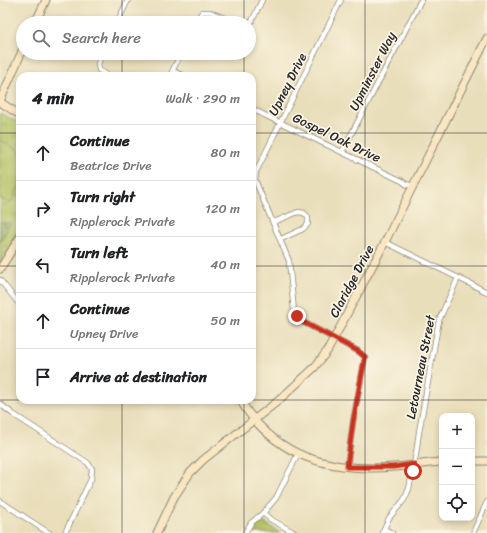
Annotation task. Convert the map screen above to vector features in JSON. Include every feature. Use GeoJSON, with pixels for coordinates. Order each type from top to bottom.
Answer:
{"type":"FeatureCollection","features":[{"type":"Feature","properties":{"kind":"street"},"geometry":{"type":"LineString","coordinates":[[38,16],[46,0]]}},
{"type":"Feature","properties":{"kind":"street"},"geometry":{"type":"LineString","coordinates":[[120,16],[128,0]]}},
{"type":"Feature","properties":{"kind":"street"},"geometry":{"type":"LineString","coordinates":[[254,16],[262,0]]}},
{"type":"Feature","properties":{"kind":"street","name":"Upney Drive"},"geometry":{"type":"LineString","coordinates":[[341,0],[256,172],[256,180],[290,261],[294,311],[299,320],[335,338],[358,351],[365,357],[353,422],[347,467]]}},
{"type":"Feature","properties":{"kind":"street","name":"Upminster Way"},"geometry":{"type":"LineString","coordinates":[[342,152],[421,0]]}},
{"type":"Feature","properties":{"kind":"street"},"geometry":{"type":"LineString","coordinates":[[199,16],[202,12],[210,12],[219,16]]}},
{"type":"Feature","properties":{"kind":"street","name":"Claridge Drive"},"geometry":{"type":"LineString","coordinates":[[157,533],[180,488],[190,473],[203,460],[255,420],[314,368],[328,350],[385,242],[487,38]]}},
{"type":"Feature","properties":{"kind":"street"},"geometry":{"type":"LineString","coordinates":[[16,111],[0,101],[18,60]]}},
{"type":"Feature","properties":{"kind":"street"},"geometry":{"type":"LineString","coordinates":[[99,60],[98,64],[99,70],[102,72]]}},
{"type":"Feature","properties":{"kind":"street"},"geometry":{"type":"LineString","coordinates":[[173,71],[178,60]]}},
{"type":"Feature","properties":{"kind":"street","name":"Gospel Oak Drive"},"geometry":{"type":"LineString","coordinates":[[256,111],[406,184],[413,186]]}},
{"type":"Feature","properties":{"kind":"street"},"geometry":{"type":"LineString","coordinates":[[274,222],[298,212],[304,213],[308,217],[308,224],[303,230],[281,239]]}},
{"type":"Feature","properties":{"kind":"street"},"geometry":{"type":"LineString","coordinates":[[385,242],[487,292]]}},
{"type":"Feature","properties":{"kind":"street"},"geometry":{"type":"LineString","coordinates":[[0,269],[16,243]]}},
{"type":"Feature","properties":{"kind":"street","name":"Letourneau Street"},"geometry":{"type":"LineString","coordinates":[[383,531],[389,518],[404,500],[409,489],[438,320],[458,278]]}},
{"type":"Feature","properties":{"kind":"street"},"geometry":{"type":"LineString","coordinates":[[0,280],[16,300]]}},
{"type":"Feature","properties":{"kind":"street"},"geometry":{"type":"LineString","coordinates":[[0,404],[88,463],[92,469],[91,479],[65,533]]}},
{"type":"Feature","properties":{"kind":"street"},"geometry":{"type":"LineString","coordinates":[[243,404],[255,420],[272,437],[289,450],[323,463],[347,467],[393,467],[439,462]]}},
{"type":"Feature","properties":{"kind":"street"},"geometry":{"type":"LineString","coordinates":[[245,533],[251,523],[263,513],[279,494],[298,454]]}},
{"type":"Feature","properties":{"kind":"street"},"geometry":{"type":"LineString","coordinates":[[475,461],[487,461]]}},
{"type":"Feature","properties":{"kind":"street"},"geometry":{"type":"LineString","coordinates":[[0,501],[49,533]]}},
{"type":"Feature","properties":{"kind":"street"},"geometry":{"type":"LineString","coordinates":[[473,533],[487,502]]}},
{"type":"Feature","properties":{"kind":"street"},"geometry":{"type":"LineString","coordinates":[[263,513],[270,519],[295,533]]}},
{"type":"Feature","properties":{"kind":"street"},"geometry":{"type":"LineString","coordinates":[[383,531],[392,533]]}},
{"type":"Feature","properties":{"kind":"green space"},"geometry":{"type":"Polygon","coordinates":[[[0,113],[16,121],[16,237],[0,263],[0,113]]]}},
{"type":"Feature","properties":{"kind":"green space"},"geometry":{"type":"Polygon","coordinates":[[[0,140],[16,149],[16,192],[10,203],[0,198],[0,140]]]}},
{"type":"Feature","properties":{"kind":"green space"},"geometry":{"type":"Polygon","coordinates":[[[0,222],[11,223],[0,243],[0,222]]]}},
{"type":"Feature","properties":{"kind":"green space"},"geometry":{"type":"Polygon","coordinates":[[[259,523],[265,523],[280,533],[252,533],[259,523]]]}},
{"type":"Feature","properties":{"kind":"route"},"geometry":{"type":"LineString","coordinates":[[297,316],[299,320],[335,338],[358,351],[365,357],[353,422],[347,467],[393,467],[414,464],[413,471]]}}]}
